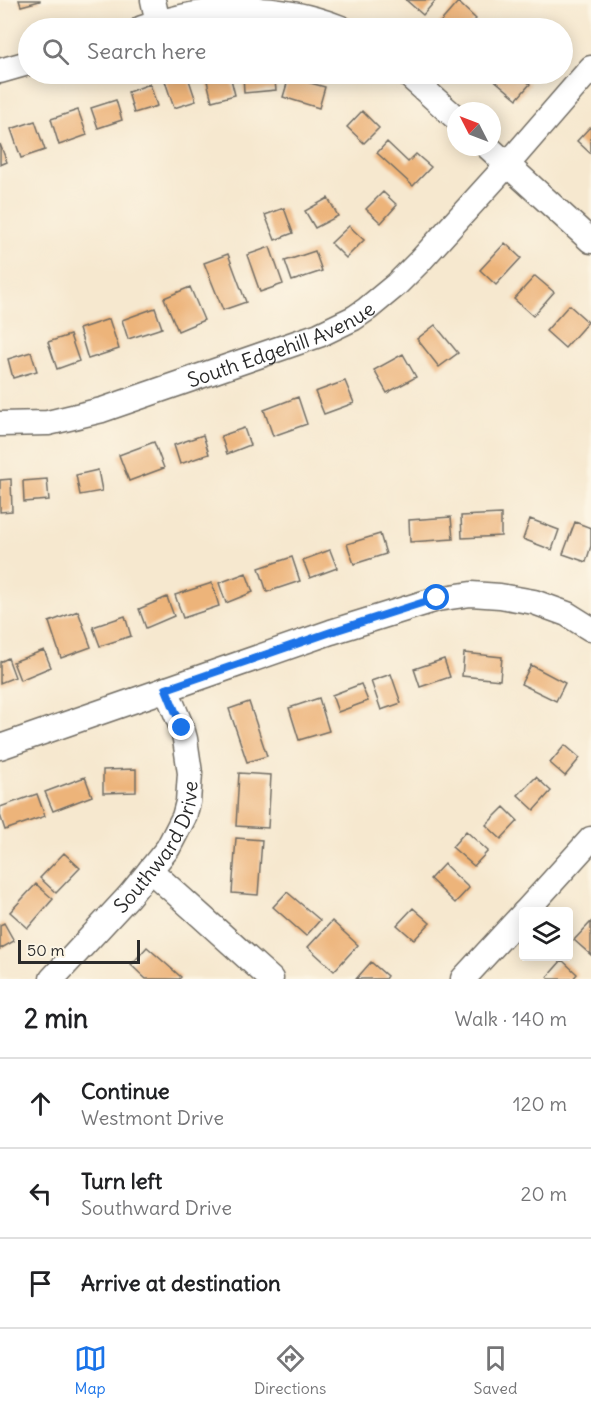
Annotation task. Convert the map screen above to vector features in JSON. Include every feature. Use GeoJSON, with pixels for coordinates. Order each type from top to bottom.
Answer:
{"type":"FeatureCollection","features":[{"type":"Feature","properties":{"kind":"street"},"geometry":{"type":"LineString","coordinates":[[151,17],[181,16],[217,10],[255,10],[310,18]]}},
{"type":"Feature","properties":{"kind":"street"},"geometry":{"type":"LineString","coordinates":[[0,71],[18,66]]}},
{"type":"Feature","properties":{"kind":"street","name":"South Edgehill Avenue"},"geometry":{"type":"LineString","coordinates":[[0,424],[48,423],[102,410],[338,327],[367,309],[420,261],[591,68]]}},
{"type":"Feature","properties":{"kind":"street"},"geometry":{"type":"LineString","coordinates":[[418,84],[447,110]]}},
{"type":"Feature","properties":{"kind":"street"},"geometry":{"type":"LineString","coordinates":[[498,156],[591,241]]}},
{"type":"Feature","properties":{"kind":"street"},"geometry":{"type":"LineString","coordinates":[[0,747],[320,635],[437,598],[459,595],[500,596],[534,602],[567,614],[591,629]]}},
{"type":"Feature","properties":{"kind":"street","name":"Southward Drive"},"geometry":{"type":"LineString","coordinates":[[52,979],[129,896],[168,848],[181,823],[188,802],[190,773],[182,728],[166,689]]}},
{"type":"Feature","properties":{"kind":"street"},"geometry":{"type":"LineString","coordinates":[[529,907],[591,838]]}},
{"type":"Feature","properties":{"kind":"street"},"geometry":{"type":"LineString","coordinates":[[150,870],[271,979]]}},
{"type":"Feature","properties":{"kind":"street"},"geometry":{"type":"LineString","coordinates":[[463,979],[519,917]]}},
{"type":"Feature","properties":{"kind":"building"},"geometry":{"type":"Polygon","coordinates":[[[19,0],[40,0],[40,1],[21,6],[19,0]]]}},
{"type":"Feature","properties":{"kind":"building"},"geometry":{"type":"Polygon","coordinates":[[[406,0],[436,0],[423,15],[406,0]]]}},
{"type":"Feature","properties":{"kind":"building"},"geometry":{"type":"Polygon","coordinates":[[[458,2],[475,18],[444,18],[458,2]]]}},
{"type":"Feature","properties":{"kind":"building"},"geometry":{"type":"Polygon","coordinates":[[[150,84],[157,106],[134,113],[128,92],[150,84]]]}},
{"type":"Feature","properties":{"kind":"building"},"geometry":{"type":"Polygon","coordinates":[[[166,84],[190,84],[196,101],[174,108],[166,84]]]}},
{"type":"Feature","properties":{"kind":"building"},"geometry":{"type":"Polygon","coordinates":[[[208,84],[232,84],[235,95],[212,101],[208,84]]]}},
{"type":"Feature","properties":{"kind":"building"},"geometry":{"type":"Polygon","coordinates":[[[244,84],[275,84],[276,90],[244,93],[244,84]]]}},
{"type":"Feature","properties":{"kind":"building"},"geometry":{"type":"Polygon","coordinates":[[[287,84],[314,84],[325,87],[319,108],[283,97],[287,84]]]}},
{"type":"Feature","properties":{"kind":"building"},"geometry":{"type":"Polygon","coordinates":[[[499,84],[530,84],[517,99],[499,84]]]}},
{"type":"Feature","properties":{"kind":"building"},"geometry":{"type":"Polygon","coordinates":[[[116,100],[122,120],[98,128],[91,108],[116,100]]]}},
{"type":"Feature","properties":{"kind":"building"},"geometry":{"type":"Polygon","coordinates":[[[78,110],[87,135],[59,145],[51,119],[78,110]]]}},
{"type":"Feature","properties":{"kind":"building"},"geometry":{"type":"Polygon","coordinates":[[[362,111],[379,128],[364,143],[347,127],[362,111]]]}},
{"type":"Feature","properties":{"kind":"building"},"geometry":{"type":"Polygon","coordinates":[[[35,121],[45,150],[21,158],[11,129],[35,121]]]}},
{"type":"Feature","properties":{"kind":"building"},"geometry":{"type":"Polygon","coordinates":[[[590,127],[591,129],[591,154],[577,141],[590,127]]]}},
{"type":"Feature","properties":{"kind":"building"},"geometry":{"type":"Polygon","coordinates":[[[387,142],[408,162],[416,154],[431,167],[413,186],[377,153],[387,142]]]}},
{"type":"Feature","properties":{"kind":"building"},"geometry":{"type":"Polygon","coordinates":[[[0,144],[7,162],[0,165],[0,144]]]}},
{"type":"Feature","properties":{"kind":"building"},"geometry":{"type":"Polygon","coordinates":[[[383,192],[397,205],[381,223],[366,209],[383,192]]]}},
{"type":"Feature","properties":{"kind":"building"},"geometry":{"type":"Polygon","coordinates":[[[328,198],[338,216],[315,228],[305,211],[328,198]]]}},
{"type":"Feature","properties":{"kind":"building"},"geometry":{"type":"Polygon","coordinates":[[[284,208],[293,233],[275,240],[265,215],[284,208]]]}},
{"type":"Feature","properties":{"kind":"building"},"geometry":{"type":"Polygon","coordinates":[[[349,226],[364,240],[346,258],[331,243],[349,226]]]}},
{"type":"Feature","properties":{"kind":"building"},"geometry":{"type":"Polygon","coordinates":[[[505,243],[521,258],[496,285],[480,270],[505,243]]]}},
{"type":"Feature","properties":{"kind":"building"},"geometry":{"type":"Polygon","coordinates":[[[270,247],[283,284],[260,292],[247,255],[270,247]]]}},
{"type":"Feature","properties":{"kind":"building"},"geometry":{"type":"Polygon","coordinates":[[[315,251],[322,271],[292,281],[285,261],[315,251]]]}},
{"type":"Feature","properties":{"kind":"building"},"geometry":{"type":"Polygon","coordinates":[[[228,254],[246,302],[223,310],[204,263],[228,254]]]}},
{"type":"Feature","properties":{"kind":"building"},"geometry":{"type":"Polygon","coordinates":[[[535,276],[554,292],[533,316],[514,299],[535,276]]]}},
{"type":"Feature","properties":{"kind":"building"},"geometry":{"type":"Polygon","coordinates":[[[190,287],[204,320],[178,331],[164,298],[190,287]]]}},
{"type":"Feature","properties":{"kind":"building"},"geometry":{"type":"Polygon","coordinates":[[[569,305],[588,322],[565,348],[546,331],[569,305]]]}},
{"type":"Feature","properties":{"kind":"building"},"geometry":{"type":"Polygon","coordinates":[[[155,308],[162,328],[128,339],[122,320],[155,308]]]}},
{"type":"Feature","properties":{"kind":"building"},"geometry":{"type":"Polygon","coordinates":[[[109,319],[119,349],[88,359],[79,329],[109,319]]]}},
{"type":"Feature","properties":{"kind":"building"},"geometry":{"type":"Polygon","coordinates":[[[435,325],[458,353],[439,367],[417,339],[435,325]]]}},
{"type":"Feature","properties":{"kind":"building"},"geometry":{"type":"Polygon","coordinates":[[[70,335],[79,361],[57,369],[48,342],[70,335]]]}},
{"type":"Feature","properties":{"kind":"building"},"geometry":{"type":"Polygon","coordinates":[[[31,352],[37,371],[13,378],[8,359],[31,352]]]}},
{"type":"Feature","properties":{"kind":"building"},"geometry":{"type":"Polygon","coordinates":[[[403,354],[416,377],[387,393],[374,370],[403,354]]]}},
{"type":"Feature","properties":{"kind":"building"},"geometry":{"type":"Polygon","coordinates":[[[345,381],[354,403],[324,414],[315,392],[345,381]]]}},
{"type":"Feature","properties":{"kind":"building"},"geometry":{"type":"Polygon","coordinates":[[[298,397],[307,424],[273,436],[264,410],[298,397]]]}},
{"type":"Feature","properties":{"kind":"building"},"geometry":{"type":"Polygon","coordinates":[[[244,428],[250,445],[227,454],[221,436],[244,428]]]}},
{"type":"Feature","properties":{"kind":"building"},"geometry":{"type":"Polygon","coordinates":[[[203,435],[209,454],[180,464],[174,445],[203,435]]]}},
{"type":"Feature","properties":{"kind":"building"},"geometry":{"type":"Polygon","coordinates":[[[154,442],[164,468],[129,481],[119,455],[154,442]]]}},
{"type":"Feature","properties":{"kind":"building"},"geometry":{"type":"Polygon","coordinates":[[[98,470],[102,491],[80,495],[76,475],[98,470]]]}},
{"type":"Feature","properties":{"kind":"building"},"geometry":{"type":"Polygon","coordinates":[[[11,479],[12,511],[0,512],[0,480],[11,479]]]}},
{"type":"Feature","properties":{"kind":"building"},"geometry":{"type":"Polygon","coordinates":[[[47,479],[49,500],[24,502],[23,481],[47,479]]]}},
{"type":"Feature","properties":{"kind":"building"},"geometry":{"type":"Polygon","coordinates":[[[501,514],[501,536],[462,538],[461,516],[501,514]]]}},
{"type":"Feature","properties":{"kind":"building"},"geometry":{"type":"Polygon","coordinates":[[[451,517],[453,539],[410,542],[409,520],[451,517]]]}},
{"type":"Feature","properties":{"kind":"building"},"geometry":{"type":"Polygon","coordinates":[[[530,519],[559,530],[552,550],[523,539],[530,519]]]}},
{"type":"Feature","properties":{"kind":"building"},"geometry":{"type":"Polygon","coordinates":[[[575,522],[591,528],[591,546],[586,562],[563,554],[575,522]]]}},
{"type":"Feature","properties":{"kind":"building"},"geometry":{"type":"Polygon","coordinates":[[[380,534],[386,554],[354,564],[347,544],[380,534]]]}},
{"type":"Feature","properties":{"kind":"building"},"geometry":{"type":"Polygon","coordinates":[[[330,550],[337,568],[310,578],[303,560],[330,550]]]}},
{"type":"Feature","properties":{"kind":"building"},"geometry":{"type":"Polygon","coordinates":[[[292,557],[300,581],[267,592],[259,568],[292,557]]]}},
{"type":"Feature","properties":{"kind":"building"},"geometry":{"type":"Polygon","coordinates":[[[246,573],[253,592],[226,603],[219,583],[246,573]]]}},
{"type":"Feature","properties":{"kind":"building"},"geometry":{"type":"Polygon","coordinates":[[[212,583],[219,606],[183,618],[175,595],[212,583]]]}},
{"type":"Feature","properties":{"kind":"building"},"geometry":{"type":"Polygon","coordinates":[[[167,597],[174,616],[146,628],[139,609],[167,597]]]}},
{"type":"Feature","properties":{"kind":"building"},"geometry":{"type":"Polygon","coordinates":[[[78,611],[91,647],[61,658],[49,622],[78,611]]]}},
{"type":"Feature","properties":{"kind":"building"},"geometry":{"type":"Polygon","coordinates":[[[125,616],[131,636],[100,646],[93,627],[125,616]]]}},
{"type":"Feature","properties":{"kind":"building"},"geometry":{"type":"Polygon","coordinates":[[[44,650],[51,667],[20,680],[13,662],[44,650]]]}},
{"type":"Feature","properties":{"kind":"building"},"geometry":{"type":"Polygon","coordinates":[[[464,653],[502,657],[500,680],[462,676],[464,653]]]}},
{"type":"Feature","properties":{"kind":"building"},"geometry":{"type":"Polygon","coordinates":[[[8,658],[15,677],[0,683],[0,662],[8,658]]]}},
{"type":"Feature","properties":{"kind":"building"},"geometry":{"type":"Polygon","coordinates":[[[444,659],[450,677],[420,687],[414,669],[444,659]]]}},
{"type":"Feature","properties":{"kind":"building"},"geometry":{"type":"Polygon","coordinates":[[[531,665],[565,683],[556,701],[521,684],[531,665]]]}},
{"type":"Feature","properties":{"kind":"building"},"geometry":{"type":"Polygon","coordinates":[[[391,674],[401,703],[381,710],[371,681],[391,674]]]}},
{"type":"Feature","properties":{"kind":"building"},"geometry":{"type":"Polygon","coordinates":[[[361,684],[368,701],[338,712],[332,695],[361,684]]]}},
{"type":"Feature","properties":{"kind":"building"},"geometry":{"type":"Polygon","coordinates":[[[319,698],[329,731],[299,740],[289,708],[319,698]]]}},
{"type":"Feature","properties":{"kind":"building"},"geometry":{"type":"Polygon","coordinates":[[[249,702],[267,756],[247,762],[229,709],[249,702]]]}},
{"type":"Feature","properties":{"kind":"building"},"geometry":{"type":"Polygon","coordinates":[[[565,745],[580,758],[565,776],[550,763],[565,745]]]}},
{"type":"Feature","properties":{"kind":"building"},"geometry":{"type":"Polygon","coordinates":[[[136,769],[136,792],[103,793],[103,770],[136,769]]]}},
{"type":"Feature","properties":{"kind":"building"},"geometry":{"type":"Polygon","coordinates":[[[239,773],[271,775],[268,828],[236,826],[239,773]]]}},
{"type":"Feature","properties":{"kind":"building"},"geometry":{"type":"Polygon","coordinates":[[[85,777],[92,796],[53,811],[45,792],[85,777]]]}},
{"type":"Feature","properties":{"kind":"building"},"geometry":{"type":"Polygon","coordinates":[[[536,777],[551,791],[534,810],[518,795],[536,777]]]}},
{"type":"Feature","properties":{"kind":"building"},"geometry":{"type":"Polygon","coordinates":[[[37,794],[45,816],[5,830],[0,807],[37,794]]]}},
{"type":"Feature","properties":{"kind":"building"},"geometry":{"type":"Polygon","coordinates":[[[504,807],[518,821],[501,839],[486,825],[504,807]]]}},
{"type":"Feature","properties":{"kind":"building"},"geometry":{"type":"Polygon","coordinates":[[[466,831],[488,851],[474,866],[452,847],[466,831]]]}},
{"type":"Feature","properties":{"kind":"building"},"geometry":{"type":"Polygon","coordinates":[[[236,838],[262,840],[258,895],[232,893],[236,838]]]}},
{"type":"Feature","properties":{"kind":"building"},"geometry":{"type":"Polygon","coordinates":[[[64,853],[80,868],[56,893],[40,878],[64,853]]]}},
{"type":"Feature","properties":{"kind":"building"},"geometry":{"type":"Polygon","coordinates":[[[444,864],[469,888],[455,903],[430,879],[444,864]]]}},
{"type":"Feature","properties":{"kind":"building"},"geometry":{"type":"Polygon","coordinates":[[[36,884],[53,899],[28,928],[10,912],[36,884]]]}},
{"type":"Feature","properties":{"kind":"building"},"geometry":{"type":"Polygon","coordinates":[[[287,892],[320,920],[306,936],[273,907],[287,892]]]}},
{"type":"Feature","properties":{"kind":"building"},"geometry":{"type":"Polygon","coordinates":[[[413,908],[430,923],[414,940],[397,925],[413,908]]]}},
{"type":"Feature","properties":{"kind":"building"},"geometry":{"type":"Polygon","coordinates":[[[332,921],[358,945],[334,971],[308,947],[332,921]]]}},
{"type":"Feature","properties":{"kind":"building"},"geometry":{"type":"Polygon","coordinates":[[[591,922],[591,955],[574,940],[591,922]]]}},
{"type":"Feature","properties":{"kind":"building"},"geometry":{"type":"Polygon","coordinates":[[[4,923],[14,941],[0,949],[0,925],[4,923]]]}},
{"type":"Feature","properties":{"kind":"building"},"geometry":{"type":"Polygon","coordinates":[[[147,947],[181,977],[179,979],[146,979],[131,965],[147,947]]]}},
{"type":"Feature","properties":{"kind":"building"},"geometry":{"type":"Polygon","coordinates":[[[561,961],[577,974],[573,979],[549,979],[547,977],[561,961]]]}},
{"type":"Feature","properties":{"kind":"building"},"geometry":{"type":"Polygon","coordinates":[[[371,962],[387,976],[385,979],[356,979],[371,962]]]}},
{"type":"Feature","properties":{"kind":"route"},"geometry":{"type":"LineString","coordinates":[[182,728],[166,689],[437,598]]}}]}
